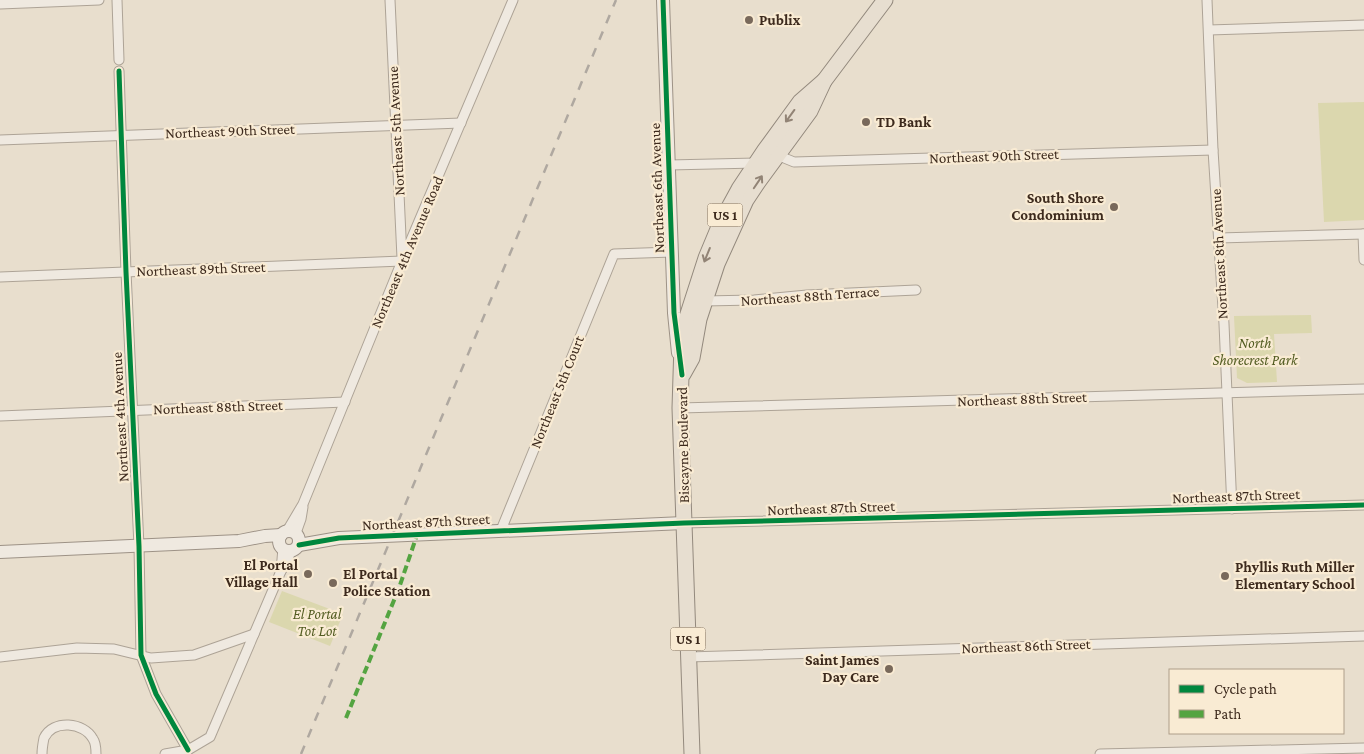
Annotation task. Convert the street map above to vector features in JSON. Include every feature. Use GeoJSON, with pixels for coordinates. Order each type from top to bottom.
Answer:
{"type":"FeatureCollection","features":[{"type":"Feature","properties":{"kind":"main road","name":"Biscayne Boulevard"},"geometry":{"type":"LineString","coordinates":[[692,754],[680,408],[682,344],[690,303],[721,222],[739,189],[800,102],[824,81],[885,0]]}},
{"type":"Feature","properties":{"kind":"main road","name":"Biscayne Boulevard"},"geometry":{"type":"LineString","coordinates":[[682,375],[692,358],[704,301],[734,224],[758,182],[810,111],[824,81]]}},
{"type":"Feature","properties":{"kind":"street"},"geometry":{"type":"LineString","coordinates":[[0,4],[99,0]]}},
{"type":"Feature","properties":{"kind":"street"},"geometry":{"type":"LineString","coordinates":[[117,0],[119,60]]}},
{"type":"Feature","properties":{"kind":"street","name":"Northeast 5th Avenue"},"geometry":{"type":"LineString","coordinates":[[390,0],[402,261]]}},
{"type":"Feature","properties":{"kind":"street","name":"Northeast 4th Avenue Road"},"geometry":{"type":"LineString","coordinates":[[188,750],[210,737],[281,571],[289,540],[301,519],[303,504],[402,261],[512,0]]}},
{"type":"Feature","properties":{"kind":"street","name":"Northeast 6th Avenue"},"geometry":{"type":"LineString","coordinates":[[663,0],[674,313],[682,375]]}},
{"type":"Feature","properties":{"kind":"street","name":"Northeast 8th Avenue"},"geometry":{"type":"LineString","coordinates":[[1207,0],[1232,509]]}},
{"type":"Feature","properties":{"kind":"street"},"geometry":{"type":"LineString","coordinates":[[1209,30],[1364,25]]}},
{"type":"Feature","properties":{"kind":"street","name":"Northeast 4th Avenue"},"geometry":{"type":"LineString","coordinates":[[119,71],[139,546],[141,655],[156,694],[188,750]]}},
{"type":"Feature","properties":{"kind":"street","name":"Northeast 90th Street"},"geometry":{"type":"LineString","coordinates":[[0,140],[461,123]]}},
{"type":"Feature","properties":{"kind":"street","name":"Northeast 90th Street"},"geometry":{"type":"LineString","coordinates":[[777,155],[794,162],[1213,150]]}},
{"type":"Feature","properties":{"kind":"street"},"geometry":{"type":"LineString","coordinates":[[670,166],[756,163]]}},
{"type":"Feature","properties":{"kind":"street"},"geometry":{"type":"LineString","coordinates":[[1219,238],[1363,234],[1364,260]]}},
{"type":"Feature","properties":{"kind":"street","name":"Northeast 5th Court"},"geometry":{"type":"LineString","coordinates":[[501,530],[614,254],[672,252]]}},
{"type":"Feature","properties":{"kind":"street","name":"Northeast 89th Street"},"geometry":{"type":"LineString","coordinates":[[0,277],[402,261]]}},
{"type":"Feature","properties":{"kind":"street","name":"Northeast 88th Terrace"},"geometry":{"type":"LineString","coordinates":[[704,301],[754,300],[807,295],[916,290]]}},
{"type":"Feature","properties":{"kind":"street","name":"Northeast 88th Street"},"geometry":{"type":"LineString","coordinates":[[680,408],[1364,389]]}},
{"type":"Feature","properties":{"kind":"street","name":"Northeast 88th Street"},"geometry":{"type":"LineString","coordinates":[[0,416],[346,402]]}},
{"type":"Feature","properties":{"kind":"street","name":"Northeast 87th Street"},"geometry":{"type":"LineString","coordinates":[[0,552],[501,530],[1364,505]]}},
{"type":"Feature","properties":{"kind":"street"},"geometry":{"type":"LineString","coordinates":[[0,657],[77,648],[114,649],[151,658],[194,655],[254,634]]}},
{"type":"Feature","properties":{"kind":"street","name":"Northeast 86th Street"},"geometry":{"type":"LineString","coordinates":[[688,657],[1364,636]]}},
{"type":"Feature","properties":{"kind":"street"},"geometry":{"type":"LineString","coordinates":[[42,754],[45,737],[55,728],[68,724],[88,731],[95,740],[96,754]]}},
{"type":"Feature","properties":{"kind":"street"},"geometry":{"type":"LineString","coordinates":[[1100,754],[1364,748]]}},
{"type":"Feature","properties":{"kind":"street"},"geometry":{"type":"LineString","coordinates":[[165,754],[188,750]]}},
{"type":"Feature","properties":{"kind":"green space"},"geometry":{"type":"Polygon","coordinates":[[[1364,102],[1364,220],[1324,222],[1318,103],[1364,102]]]}},
{"type":"Feature","properties":{"kind":"green space","name":"North Shorecrest Park"},"geometry":{"type":"Polygon","coordinates":[[[1311,315],[1312,333],[1274,334],[1277,382],[1247,383],[1237,378],[1234,316],[1311,315]]]}},
{"type":"Feature","properties":{"kind":"green space","name":"El Portal Tot Lot"},"geometry":{"type":"Polygon","coordinates":[[[282,591],[343,614],[330,646],[269,622],[282,591]]]}},
{"type":"Feature","properties":{"kind":"railway"},"geometry":{"type":"LineString","coordinates":[[301,754],[616,0]]}},
{"type":"Feature","properties":{"kind":"marked path"},"geometry":{"type":"LineString","coordinates":[[346,718],[399,588],[417,535]]}},
{"type":"Feature","properties":{"kind":"cycle path"},"geometry":{"type":"LineString","coordinates":[[663,0],[674,313],[682,375]]}},
{"type":"Feature","properties":{"kind":"cycle path"},"geometry":{"type":"LineString","coordinates":[[119,71],[139,546],[141,655],[156,694],[188,750]]}},
{"type":"Feature","properties":{"kind":"cycle path"},"geometry":{"type":"LineString","coordinates":[[299,545],[339,538],[684,523],[1364,505]]}},
{"type":"Feature","properties":{"kind":"place","name":"Publix"},"geometry":{"type":"Point","coordinates":[749,20]}},
{"type":"Feature","properties":{"kind":"place","name":"TD Bank"},"geometry":{"type":"Point","coordinates":[866,122]}},
{"type":"Feature","properties":{"kind":"place","name":"South Shore Condominium"},"geometry":{"type":"Point","coordinates":[1114,207]}},
{"type":"Feature","properties":{"kind":"place","name":"El Portal Village Hall"},"geometry":{"type":"Point","coordinates":[308,574]}},
{"type":"Feature","properties":{"kind":"place","name":"Phyllis Ruth Miller Elementary School"},"geometry":{"type":"Point","coordinates":[1225,576]}},
{"type":"Feature","properties":{"kind":"place","name":"El Portal Police Station"},"geometry":{"type":"Point","coordinates":[333,583]}},
{"type":"Feature","properties":{"kind":"place","name":"Saint James Day Care"},"geometry":{"type":"Point","coordinates":[889,669]}}]}
